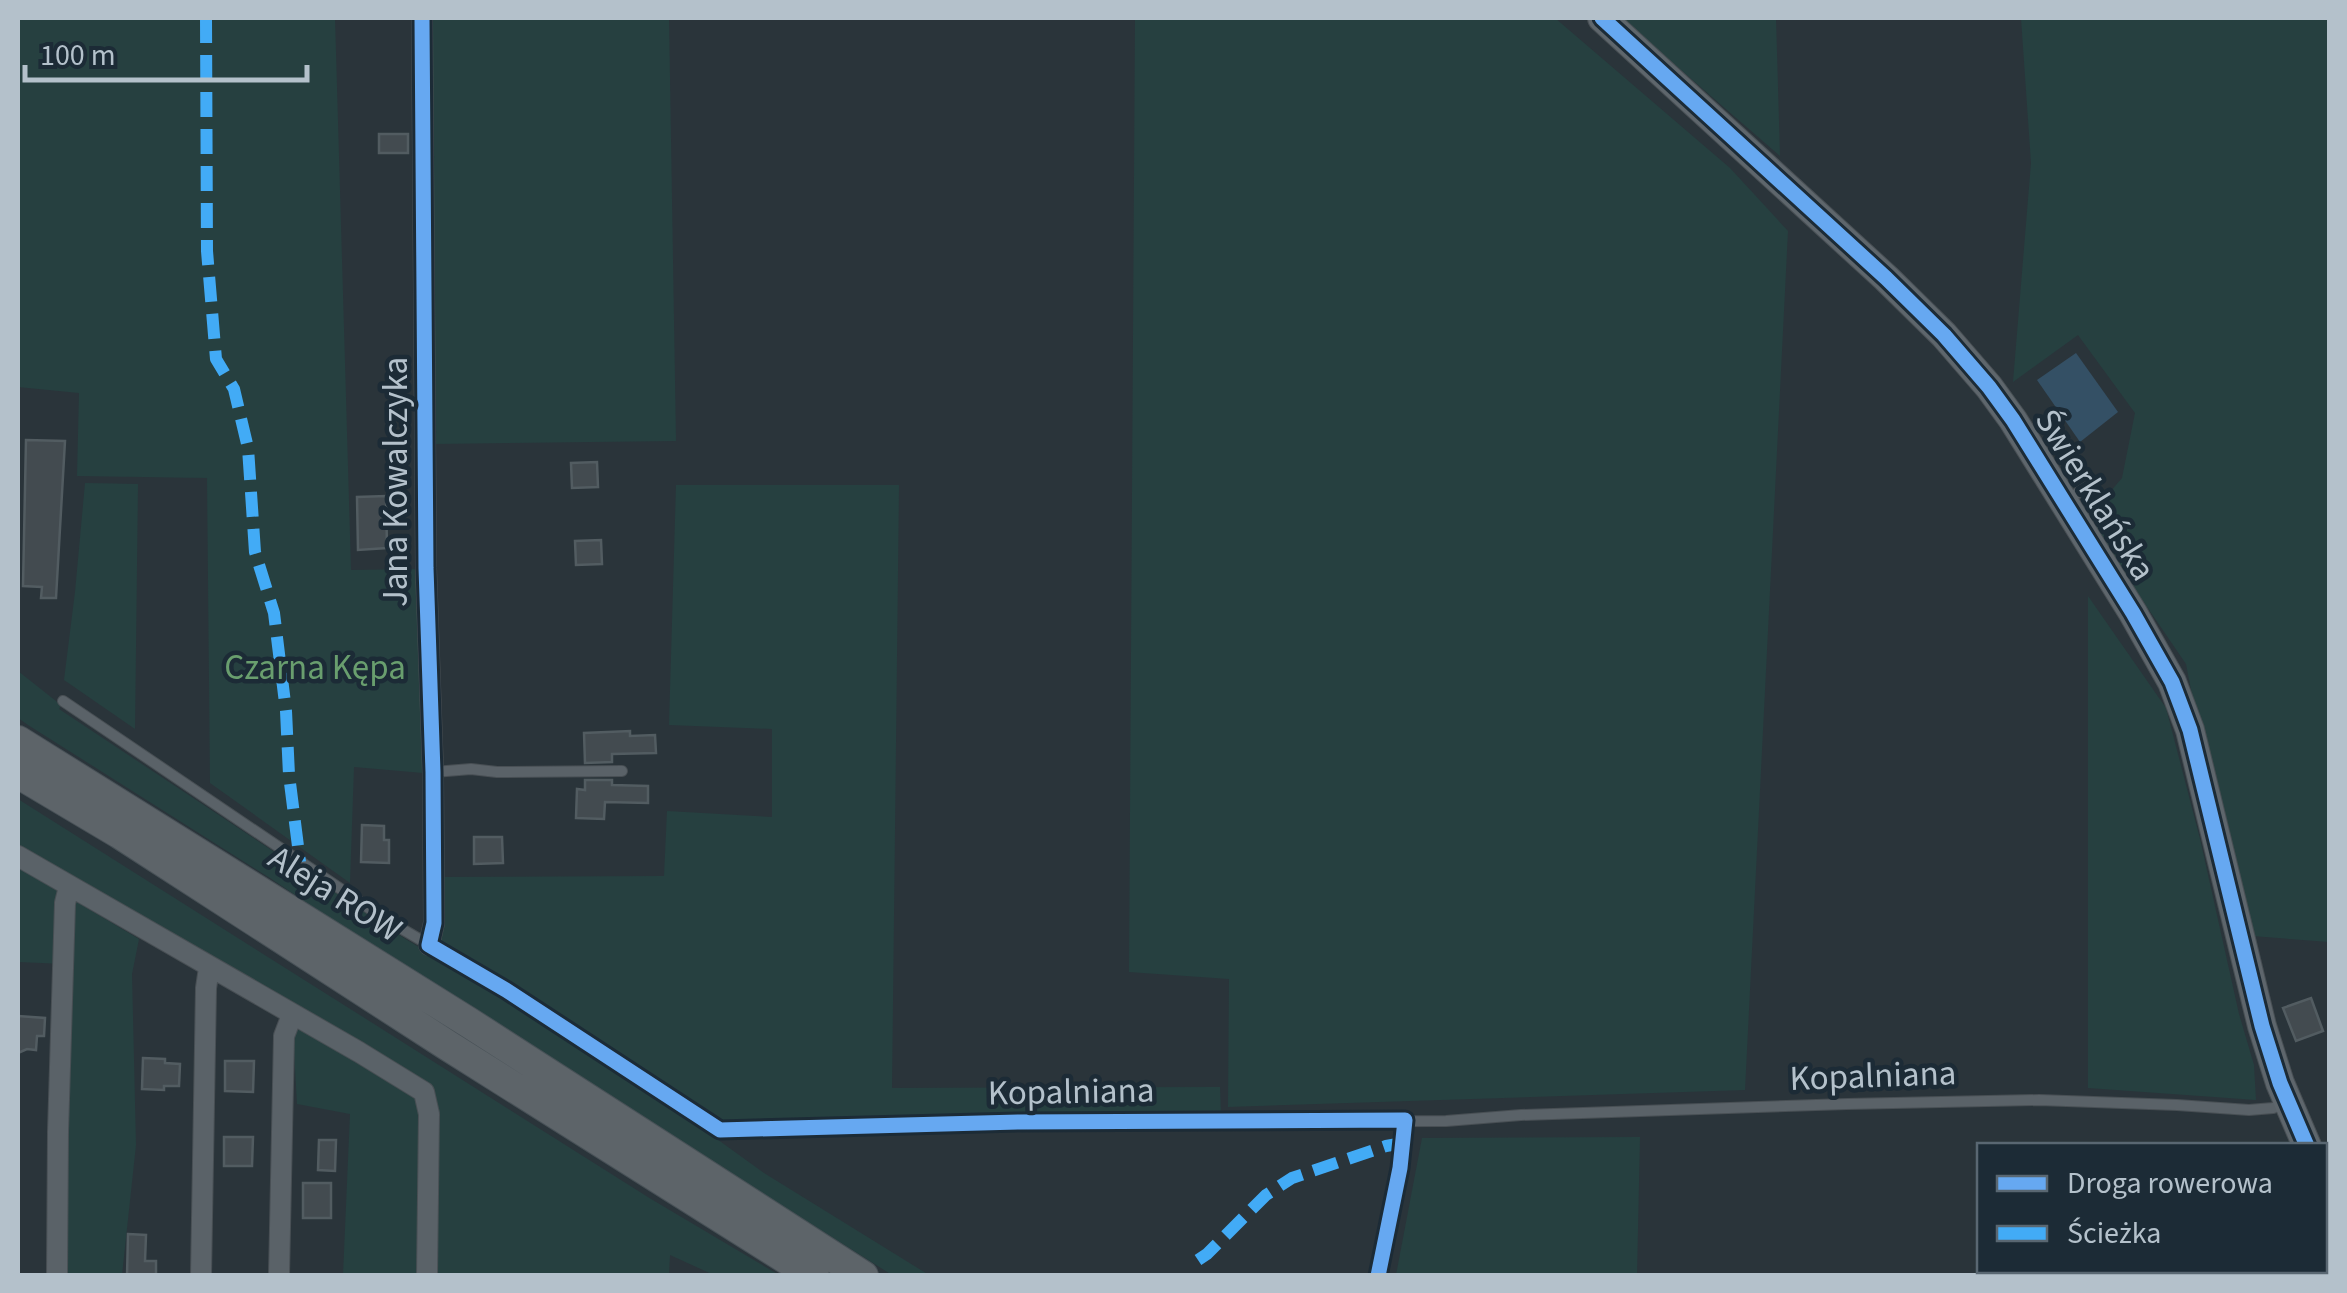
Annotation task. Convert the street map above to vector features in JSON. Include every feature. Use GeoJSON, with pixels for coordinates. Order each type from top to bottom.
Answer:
{"type":"FeatureCollection","features":[{"type":"Feature","properties":{"kind":"main road","name":"Aleja ROW"},"geometry":{"type":"LineString","coordinates":[[18,741],[468,1022],[863,1276]]}},
{"type":"Feature","properties":{"kind":"main road","name":"Aleja ROW"},"geometry":{"type":"LineString","coordinates":[[18,773],[119,833],[814,1276]]}},
{"type":"Feature","properties":{"kind":"street","name":"Jana Kowalczyka"},"geometry":{"type":"LineString","coordinates":[[422,18],[427,636],[433,772],[434,923],[429,945]]}},
{"type":"Feature","properties":{"kind":"street","name":"Świerklańska"},"geometry":{"type":"LineString","coordinates":[[1602,18],[1872,264],[1944,335],[2075,495],[2178,698],[2195,748],[2262,1026],[2306,1143]]}},
{"type":"Feature","properties":{"kind":"street"},"geometry":{"type":"LineString","coordinates":[[18,856],[424,1092],[429,1114],[428,1276]]}},
{"type":"Feature","properties":{"kind":"street"},"geometry":{"type":"LineString","coordinates":[[57,1276],[61,1026],[65,903],[69,887]]}},
{"type":"Feature","properties":{"kind":"street"},"geometry":{"type":"LineString","coordinates":[[200,1276],[206,988],[210,968]]}},
{"type":"Feature","properties":{"kind":"street"},"geometry":{"type":"LineString","coordinates":[[279,1276],[284,1036],[292,1015]]}},
{"type":"Feature","properties":{"kind":"lane"},"geometry":{"type":"LineString","coordinates":[[63,701],[429,945]]}},
{"type":"Feature","properties":{"kind":"lane"},"geometry":{"type":"LineString","coordinates":[[433,772],[622,771]]}},
{"type":"Feature","properties":{"kind":"lane","name":"Kopalniana"},"geometry":{"type":"LineString","coordinates":[[429,945],[506,990],[720,1130],[1019,1122],[1446,1121],[1537,1114],[2076,1100],[2249,1110],[2289,1103]]}},
{"type":"Feature","properties":{"kind":"lane"},"geometry":{"type":"LineString","coordinates":[[1378,1276],[1400,1168],[1405,1120]]}},
{"type":"Feature","properties":{"kind":"green space","name":"Czarna Kępa"},"geometry":{"type":"Polygon","coordinates":[[[18,18],[335,18],[351,570],[421,569],[423,773],[354,767],[350,883],[210,783],[207,478],[77,476],[79,393],[18,387],[18,18]]]}},
{"type":"Feature","properties":{"kind":"green space"},"geometry":{"type":"Polygon","coordinates":[[[430,18],[669,18],[676,441],[434,444],[430,18]]]}},
{"type":"Feature","properties":{"kind":"green space"},"geometry":{"type":"Polygon","coordinates":[[[1135,18],[1555,18],[1730,168],[1788,231],[1745,1090],[1228,1107],[1229,979],[1129,972],[1135,18]]]}},
{"type":"Feature","properties":{"kind":"green space"},"geometry":{"type":"Polygon","coordinates":[[[1621,18],[1776,18],[1780,156],[1621,18]]]}},
{"type":"Feature","properties":{"kind":"green space"},"geometry":{"type":"Polygon","coordinates":[[[2021,18],[2329,18],[2329,942],[2239,935],[2186,664],[2087,519],[2122,478],[2135,413],[2078,335],[2013,382],[2031,163],[2021,18]]]}},
{"type":"Feature","properties":{"kind":"green space"},"geometry":{"type":"Polygon","coordinates":[[[85,483],[138,484],[135,729],[64,680],[85,483]]]}},
{"type":"Feature","properties":{"kind":"green space"},"geometry":{"type":"Polygon","coordinates":[[[676,485],[899,485],[892,1088],[1220,1087],[1221,1115],[721,1124],[440,943],[441,877],[664,876],[667,811],[772,817],[772,729],[669,725],[676,485]]]}},
{"type":"Feature","properties":{"kind":"green space"},"geometry":{"type":"Polygon","coordinates":[[[2088,596],[2166,708],[2254,1065],[2256,1100],[2088,1088],[2088,596]]]}},
{"type":"Feature","properties":{"kind":"green space"},"geometry":{"type":"Polygon","coordinates":[[[18,671],[61,705],[59,709],[407,940],[510,1001],[667,1103],[764,1173],[929,1275],[892,1275],[28,725],[18,718],[18,671]]]}},
{"type":"Feature","properties":{"kind":"green space"},"geometry":{"type":"Polygon","coordinates":[[[18,799],[651,1199],[779,1275],[714,1275],[670,1255],[669,1275],[343,1275],[350,1114],[297,1104],[292,1015],[18,849],[18,799]]]}},
{"type":"Feature","properties":{"kind":"green space"},"geometry":{"type":"Polygon","coordinates":[[[18,867],[139,939],[132,974],[136,1145],[122,1275],[65,1275],[65,964],[18,962],[18,867]]]}},
{"type":"Feature","properties":{"kind":"green space"},"geometry":{"type":"Polygon","coordinates":[[[1640,1137],[1637,1275],[1396,1275],[1422,1138],[1640,1137]]]}},
{"type":"Feature","properties":{"kind":"water"},"geometry":{"type":"Polygon","coordinates":[[[2076,353],[2118,412],[2080,442],[2037,380],[2076,353]]]}},
{"type":"Feature","properties":{"kind":"building"},"geometry":{"type":"Polygon","coordinates":[[[379,134],[408,134],[408,153],[379,153],[379,134]]]}},
{"type":"Feature","properties":{"kind":"building"},"geometry":{"type":"Polygon","coordinates":[[[26,440],[65,441],[56,598],[41,598],[42,587],[23,586],[26,440]]]}},
{"type":"Feature","properties":{"kind":"building"},"geometry":{"type":"Polygon","coordinates":[[[597,462],[598,487],[572,488],[571,463],[597,462]]]}},
{"type":"Feature","properties":{"kind":"building"},"geometry":{"type":"Polygon","coordinates":[[[386,496],[387,548],[358,550],[357,497],[386,496]]]}},
{"type":"Feature","properties":{"kind":"building"},"geometry":{"type":"Polygon","coordinates":[[[601,540],[602,564],[576,565],[575,541],[601,540]]]}},
{"type":"Feature","properties":{"kind":"building"},"geometry":{"type":"Polygon","coordinates":[[[630,731],[630,736],[655,735],[656,753],[612,754],[612,762],[585,763],[584,733],[630,731]]]}},
{"type":"Feature","properties":{"kind":"building"},"geometry":{"type":"Polygon","coordinates":[[[585,780],[648,786],[648,803],[605,802],[604,819],[576,818],[577,789],[585,790],[585,780]]]}},
{"type":"Feature","properties":{"kind":"building"},"geometry":{"type":"Polygon","coordinates":[[[362,825],[384,826],[384,840],[389,840],[389,863],[361,862],[362,825]]]}},
{"type":"Feature","properties":{"kind":"building"},"geometry":{"type":"Polygon","coordinates":[[[474,837],[502,837],[503,863],[474,864],[474,837]]]}},
{"type":"Feature","properties":{"kind":"building"},"geometry":{"type":"Polygon","coordinates":[[[2311,998],[2323,1031],[2296,1041],[2283,1008],[2311,998]]]}},
{"type":"Feature","properties":{"kind":"building"},"geometry":{"type":"Polygon","coordinates":[[[18,1016],[45,1018],[44,1036],[37,1036],[36,1050],[18,1053],[18,1016]]]}},
{"type":"Feature","properties":{"kind":"building"},"geometry":{"type":"Polygon","coordinates":[[[143,1058],[180,1064],[179,1086],[142,1089],[143,1058]]]}},
{"type":"Feature","properties":{"kind":"building"},"geometry":{"type":"Polygon","coordinates":[[[225,1061],[254,1061],[253,1092],[225,1091],[225,1061]]]}},
{"type":"Feature","properties":{"kind":"building"},"geometry":{"type":"Polygon","coordinates":[[[224,1137],[253,1137],[252,1166],[224,1166],[224,1137]]]}},
{"type":"Feature","properties":{"kind":"building"},"geometry":{"type":"Polygon","coordinates":[[[319,1140],[336,1140],[335,1171],[318,1170],[319,1140]]]}},
{"type":"Feature","properties":{"kind":"building"},"geometry":{"type":"Polygon","coordinates":[[[303,1183],[331,1183],[331,1218],[303,1218],[303,1183]]]}},
{"type":"Feature","properties":{"kind":"building"},"geometry":{"type":"Polygon","coordinates":[[[128,1234],[146,1235],[145,1261],[156,1261],[156,1276],[127,1276],[128,1234]]]}},
{"type":"Feature","properties":{"kind":"marked path"},"geometry":{"type":"LineString","coordinates":[[206,18],[207,251],[216,359],[234,389],[248,448],[255,552],[274,613],[300,862]]}},
{"type":"Feature","properties":{"kind":"marked path"},"geometry":{"type":"LineString","coordinates":[[1198,1260],[1266,1195],[1292,1178],[1403,1143]]}},
{"type":"Feature","properties":{"kind":"cycle path"},"geometry":{"type":"LineString","coordinates":[[422,18],[426,568],[433,772],[434,923],[429,945],[506,990],[720,1130],[1019,1122],[1405,1120],[1400,1168],[1378,1276]]}},
{"type":"Feature","properties":{"kind":"cycle path"},"geometry":{"type":"LineString","coordinates":[[1602,18],[1886,278],[1944,335],[2013,420],[2172,682],[2190,730],[2262,1026],[2280,1083],[2306,1143]]}}]}
